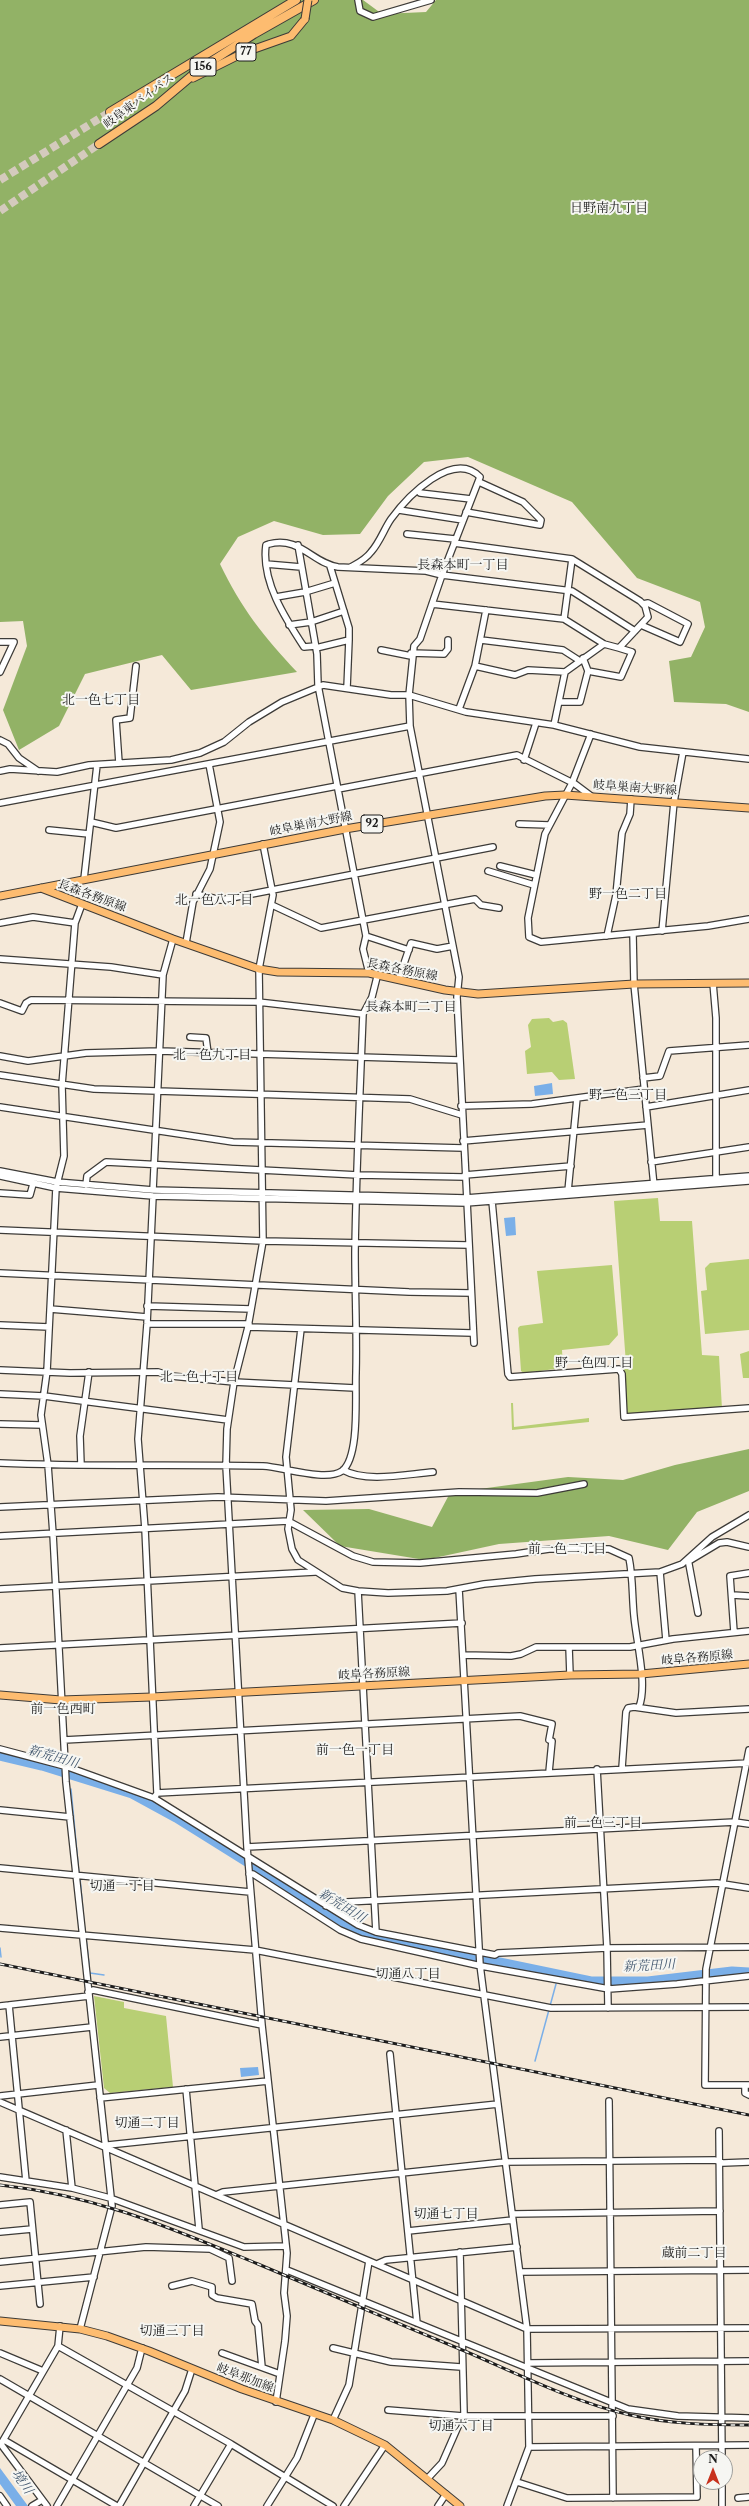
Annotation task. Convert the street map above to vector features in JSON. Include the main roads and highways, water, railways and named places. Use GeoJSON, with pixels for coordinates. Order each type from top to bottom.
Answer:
{"type":"FeatureCollection","features":[{"type":"Feature","properties":{"kind":"highway","name":"岐阜東バイパス"},"geometry":{"type":"LineString","coordinates":[[110,112],[296,0]]}},
{"type":"Feature","properties":{"kind":"highway","name":"岐阜東バイパス"},"geometry":{"type":"LineString","coordinates":[[99,144],[156,106],[202,68],[254,34],[311,0]]}},
{"type":"Feature","properties":{"kind":"main road","name":"77"},"geometry":{"type":"LineString","coordinates":[[238,36],[288,0]]}},
{"type":"Feature","properties":{"kind":"main road","name":"77"},"geometry":{"type":"LineString","coordinates":[[183,84],[223,61],[291,36],[306,18],[311,0]]}},
{"type":"Feature","properties":{"kind":"main road","name":"岐阜巣南大野線"},"geometry":{"type":"LineString","coordinates":[[0,896],[263,844],[427,814],[565,795],[749,808]]}},
{"type":"Feature","properties":{"kind":"main road","name":"長森各務原線"},"geometry":{"type":"LineString","coordinates":[[40,888],[173,939],[259,969],[278,972],[369,973],[399,978],[458,992],[478,994],[634,984],[749,982]]}},
{"type":"Feature","properties":{"kind":"main road","name":"岐阜各務原線"},"geometry":{"type":"LineString","coordinates":[[0,1695],[61,1700],[570,1675],[641,1674],[749,1664]]}},
{"type":"Feature","properties":{"kind":"main road","name":"岐阜那加線"},"geometry":{"type":"LineString","coordinates":[[0,2321],[80,2329],[142,2348],[276,2402],[333,2420],[385,2446],[428,2478],[460,2506]]}},
{"type":"Feature","properties":{"kind":"water"},"geometry":{"type":"Polygon","coordinates":[[[552,1083],[553,1094],[535,1096],[534,1086],[552,1083]]]}},
{"type":"Feature","properties":{"kind":"water"},"geometry":{"type":"Polygon","coordinates":[[[515,1217],[516,1235],[506,1236],[504,1218],[515,1217]]]}},
{"type":"Feature","properties":{"kind":"water"},"geometry":{"type":"Polygon","coordinates":[[[258,2067],[259,2075],[241,2077],[240,2068],[258,2067]]]}},
{"type":"Feature","properties":{"kind":"water"},"geometry":{"type":"Polygon","coordinates":[[[0,2468],[28,2506],[16,2506],[0,2484],[0,2468]]]}},
{"type":"Feature","properties":{"kind":"waterway","name":"新荒田川"},"geometry":{"type":"LineString","coordinates":[[0,1756],[42,1766],[132,1794],[176,1818],[360,1933],[591,1981],[648,1981],[732,1971],[749,1972]]}},
{"type":"Feature","properties":{"kind":"waterway"},"geometry":{"type":"LineString","coordinates":[[71,1789],[79,1874]]}},
{"type":"Feature","properties":{"kind":"waterway"},"geometry":{"type":"LineString","coordinates":[[80,1878],[85,1934]]}},
{"type":"Feature","properties":{"kind":"waterway"},"geometry":{"type":"LineString","coordinates":[[86,1938],[89,1964]]}},
{"type":"Feature","properties":{"kind":"waterway"},"geometry":{"type":"LineString","coordinates":[[0,1948],[1,1957]]}},
{"type":"Feature","properties":{"kind":"waterway"},"geometry":{"type":"LineString","coordinates":[[89,1970],[90,1973],[104,1975]]}},
{"type":"Feature","properties":{"kind":"waterway"},"geometry":{"type":"LineString","coordinates":[[535,2061],[556,1984]]}},
{"type":"Feature","properties":{"kind":"tunnel"},"geometry":{"type":"LineString","coordinates":[[0,180],[110,112]]}},
{"type":"Feature","properties":{"kind":"tunnel"},"geometry":{"type":"LineString","coordinates":[[0,211],[99,144]]}},
{"type":"Feature","properties":{"kind":"railway"},"geometry":{"type":"LineString","coordinates":[[0,1964],[749,2115]]}},
{"type":"Feature","properties":{"kind":"railway"},"geometry":{"type":"LineString","coordinates":[[0,2185],[36,2190],[101,2205],[163,2226],[258,2264],[547,2387],[609,2410],[645,2418],[674,2422],[749,2425]]}},
{"type":"Feature","properties":{"kind":"district","name":"日野南九丁目"},"geometry":{"type":"Point","coordinates":[609,208]}},
{"type":"Feature","properties":{"kind":"district","name":"長森本町一丁目"},"geometry":{"type":"Point","coordinates":[463,565]}},
{"type":"Feature","properties":{"kind":"district","name":"北一色七丁目"},"geometry":{"type":"Point","coordinates":[101,700]}},
{"type":"Feature","properties":{"kind":"district","name":"野一色二丁目"},"geometry":{"type":"Point","coordinates":[628,894]}},
{"type":"Feature","properties":{"kind":"district","name":"北一色八丁目"},"geometry":{"type":"Point","coordinates":[214,900]}},
{"type":"Feature","properties":{"kind":"district","name":"長森本町二丁目"},"geometry":{"type":"Point","coordinates":[411,1007]}},
{"type":"Feature","properties":{"kind":"district","name":"北一色九丁目"},"geometry":{"type":"Point","coordinates":[212,1055]}},
{"type":"Feature","properties":{"kind":"district","name":"野一色三丁目"},"geometry":{"type":"Point","coordinates":[628,1095]}},
{"type":"Feature","properties":{"kind":"district","name":"野一色四丁目"},"geometry":{"type":"Point","coordinates":[594,1363]}},
{"type":"Feature","properties":{"kind":"district","name":"北一色十丁目"},"geometry":{"type":"Point","coordinates":[199,1377]}},
{"type":"Feature","properties":{"kind":"district","name":"前一色二丁目"},"geometry":{"type":"Point","coordinates":[567,1549]}},
{"type":"Feature","properties":{"kind":"district","name":"前一色西町"},"geometry":{"type":"Point","coordinates":[63,1709]}},
{"type":"Feature","properties":{"kind":"district","name":"前一色一丁目"},"geometry":{"type":"Point","coordinates":[355,1750]}},
{"type":"Feature","properties":{"kind":"district","name":"前一色三丁目"},"geometry":{"type":"Point","coordinates":[603,1823]}},
{"type":"Feature","properties":{"kind":"district","name":"切通一丁目"},"geometry":{"type":"Point","coordinates":[122,1886]}},
{"type":"Feature","properties":{"kind":"district","name":"切通八丁目"},"geometry":{"type":"Point","coordinates":[408,1974]}},
{"type":"Feature","properties":{"kind":"district","name":"切通二丁目"},"geometry":{"type":"Point","coordinates":[147,2123]}},
{"type":"Feature","properties":{"kind":"district","name":"切通七丁目"},"geometry":{"type":"Point","coordinates":[446,2214]}},
{"type":"Feature","properties":{"kind":"district","name":"蔵前二丁目"},"geometry":{"type":"Point","coordinates":[694,2253]}},
{"type":"Feature","properties":{"kind":"district","name":"切通三丁目"},"geometry":{"type":"Point","coordinates":[172,2331]}},
{"type":"Feature","properties":{"kind":"district","name":"切通六丁目"},"geometry":{"type":"Point","coordinates":[461,2426]}},
{"type":"Feature","properties":{"kind":"water label","name":"境川"},"geometry":{"type":"Point","coordinates":[22,2482]}}]}
